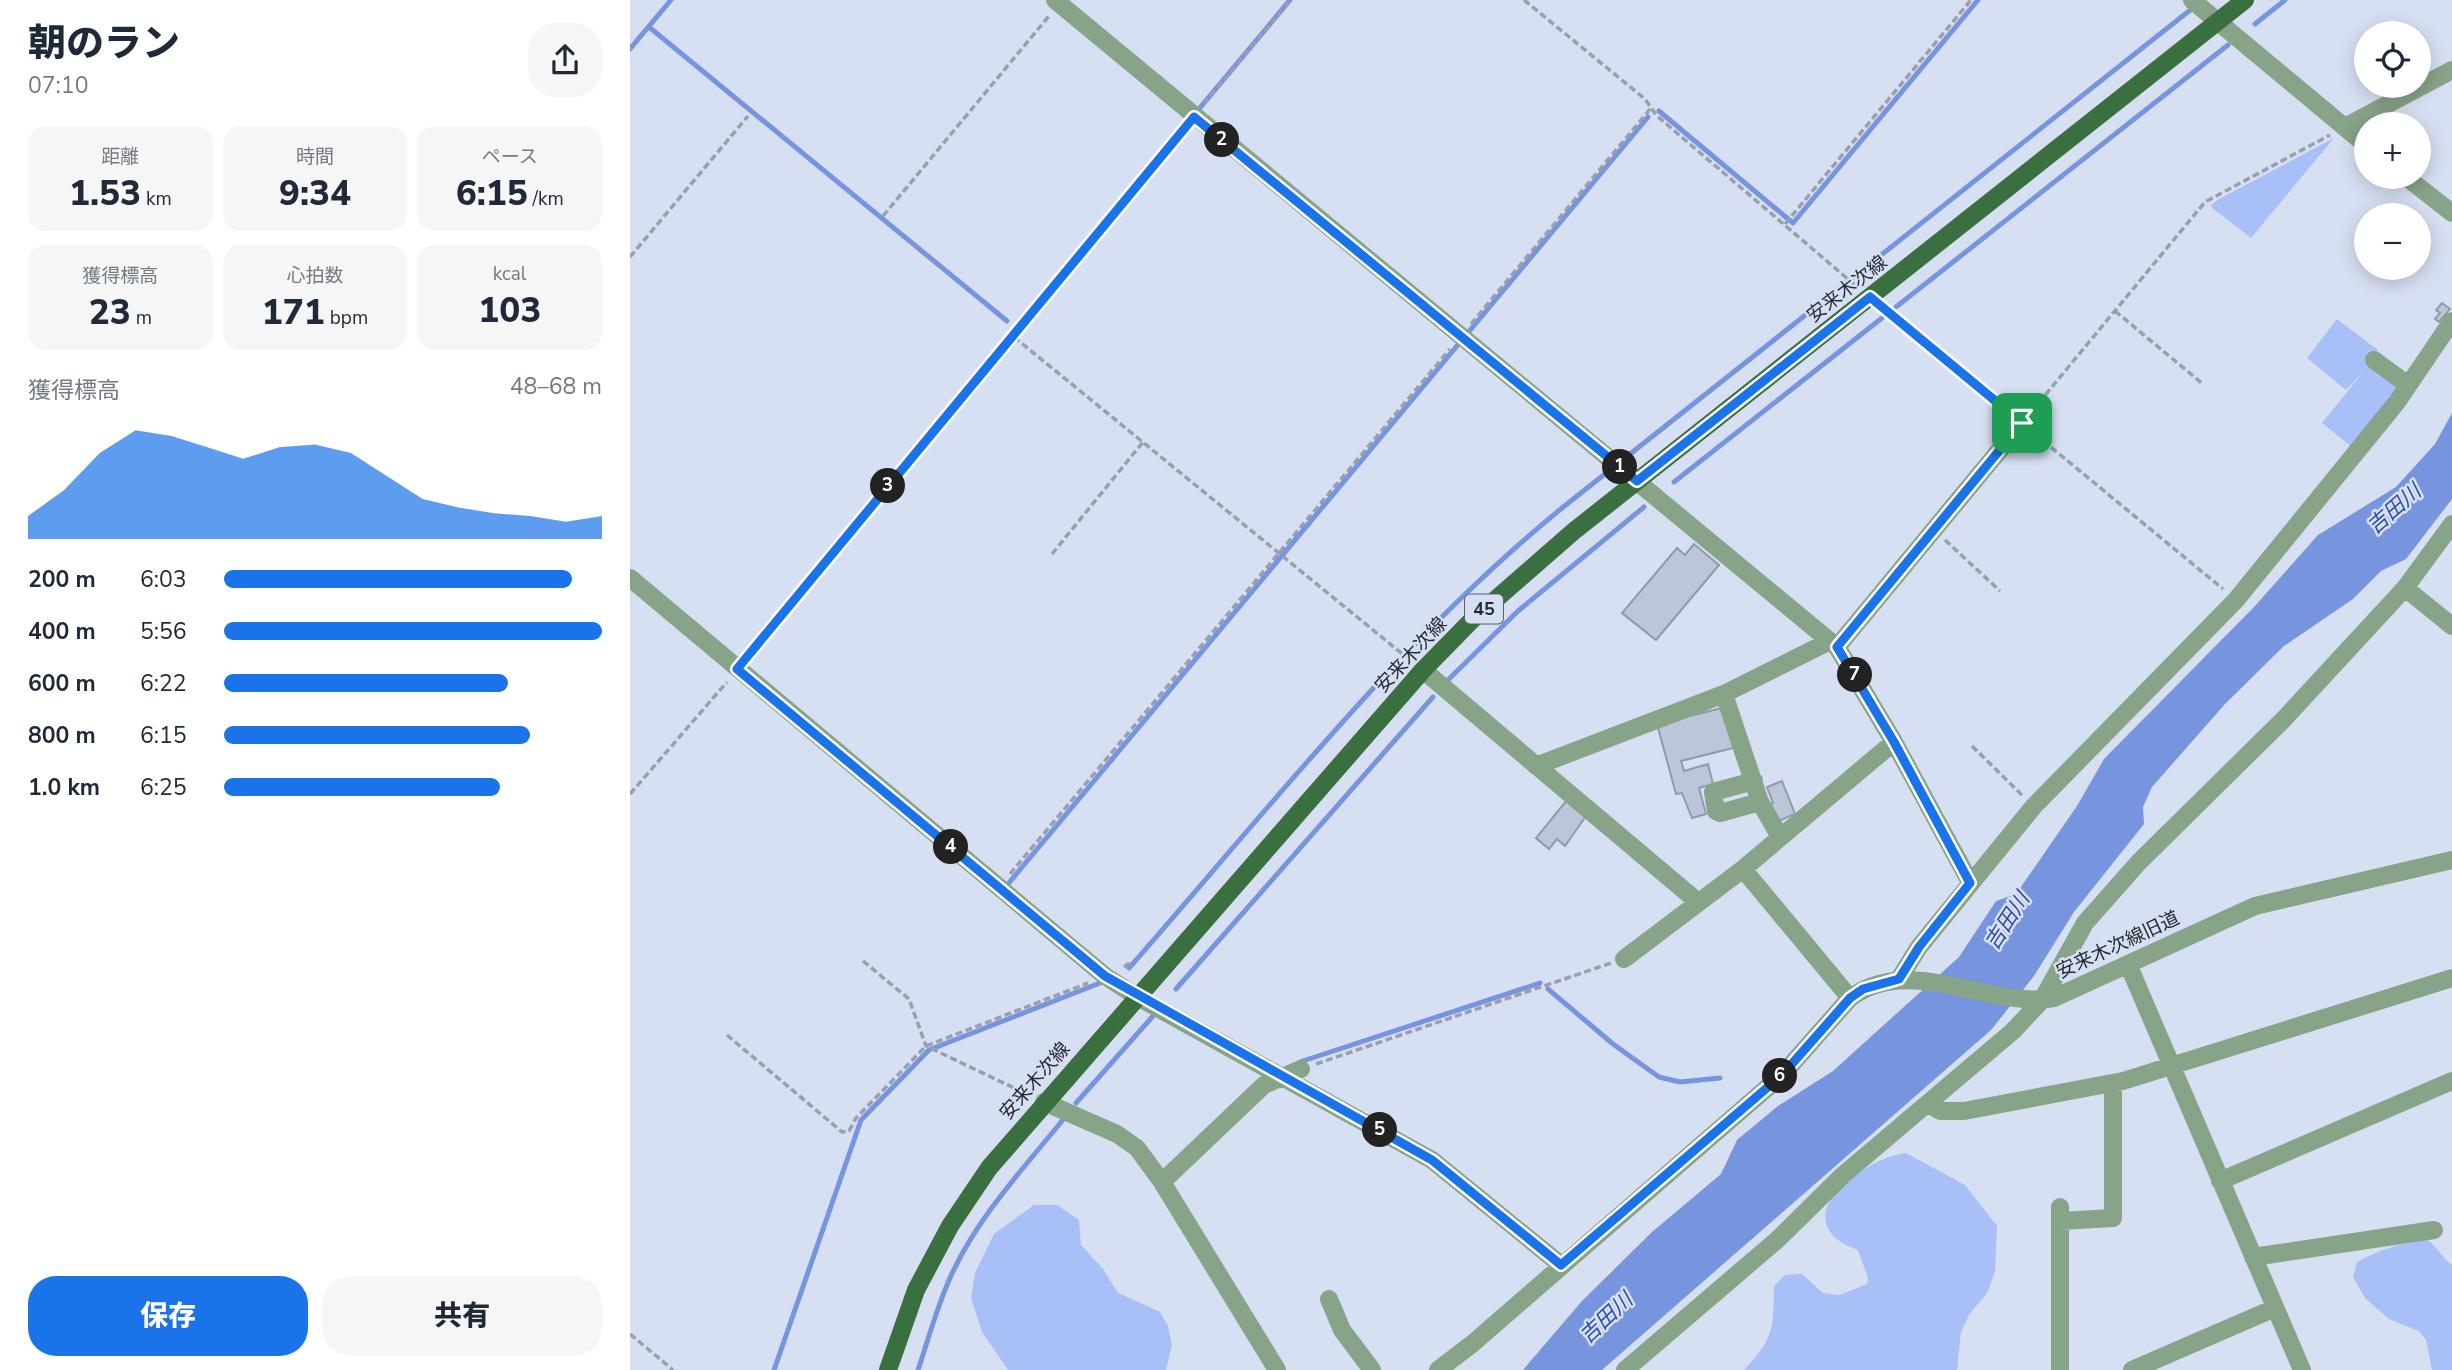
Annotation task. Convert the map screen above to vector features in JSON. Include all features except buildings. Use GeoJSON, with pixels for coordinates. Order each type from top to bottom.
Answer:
{"type":"FeatureCollection","features":[{"type":"Feature","properties":{"kind":"main road","name":"安来木次線"},"geometry":{"type":"LineString","coordinates":[[888,1370],[916,1290],[950,1226],[989,1168],[1136,996],[1423,670],[1508,587],[1637,481],[2245,0]]}},
{"type":"Feature","properties":{"kind":"street"},"geometry":{"type":"LineString","coordinates":[[2192,0],[2354,135]]}},
{"type":"Feature","properties":{"kind":"street"},"geometry":{"type":"LineString","coordinates":[[1057,2],[1834,644],[1894,742],[1970,883]]}},
{"type":"Feature","properties":{"kind":"street"},"geometry":{"type":"LineString","coordinates":[[2345,127],[2452,70]]}},
{"type":"Feature","properties":{"kind":"street"},"geometry":{"type":"LineString","coordinates":[[2421,189],[2452,213]]}},
{"type":"Feature","properties":{"kind":"street"},"geometry":{"type":"LineString","coordinates":[[1903,979],[1919,947],[2034,806],[2236,600],[2408,385],[2452,321]]}},
{"type":"Feature","properties":{"kind":"street"},"geometry":{"type":"LineString","coordinates":[[2374,360],[2408,385]]}},
{"type":"Feature","properties":{"kind":"street"},"geometry":{"type":"LineString","coordinates":[[1536,766],[1724,694],[1834,644],[1935,530],[2022,423]]}},
{"type":"Feature","properties":{"kind":"street"},"geometry":{"type":"LineString","coordinates":[[1625,1370],[1777,1240],[1843,1175],[2013,1031],[2085,923],[2138,862],[2284,719],[2405,588],[2452,524]]}},
{"type":"Feature","properties":{"kind":"street"},"geometry":{"type":"LineString","coordinates":[[630,578],[1105,976],[1136,996],[1432,1160],[1561,1265]]}},
{"type":"Feature","properties":{"kind":"street"},"geometry":{"type":"LineString","coordinates":[[2405,588],[2452,626]]}},
{"type":"Feature","properties":{"kind":"street"},"geometry":{"type":"LineString","coordinates":[[1423,670],[1699,902]]}},
{"type":"Feature","properties":{"kind":"street"},"geometry":{"type":"LineString","coordinates":[[1724,694],[1760,802],[1780,837]]}},
{"type":"Feature","properties":{"kind":"street"},"geometry":{"type":"LineString","coordinates":[[1624,959],[1743,869],[1894,742]]}},
{"type":"Feature","properties":{"kind":"street"},"geometry":{"type":"LineString","coordinates":[[1753,778],[1713,792],[1716,811],[1720,813],[1760,802]]}},
{"type":"Feature","properties":{"kind":"street","name":"安来木次線旧道"},"geometry":{"type":"LineString","coordinates":[[1438,1370],[1783,1074],[1850,998],[1863,989],[1903,979],[2034,1000],[2066,994],[2266,902],[2452,860]]}},
{"type":"Feature","properties":{"kind":"street"},"geometry":{"type":"LineString","coordinates":[[1743,869],[1850,998]]}},
{"type":"Feature","properties":{"kind":"street"},"geometry":{"type":"LineString","coordinates":[[2128,964],[2302,1370]]}},
{"type":"Feature","properties":{"kind":"street"},"geometry":{"type":"LineString","coordinates":[[1929,1104],[1940,1111],[1964,1111],[2113,1083],[2452,978]]}},
{"type":"Feature","properties":{"kind":"street"},"geometry":{"type":"LineString","coordinates":[[1162,1182],[1264,1085],[1301,1069]]}},
{"type":"Feature","properties":{"kind":"street"},"geometry":{"type":"LineString","coordinates":[[2220,1181],[2452,1081]]}},
{"type":"Feature","properties":{"kind":"street"},"geometry":{"type":"LineString","coordinates":[[2060,1370],[2060,1214],[2113,1217],[2113,1083]]}},
{"type":"Feature","properties":{"kind":"street"},"geometry":{"type":"LineString","coordinates":[[1044,1102],[1131,1142],[1162,1182],[1277,1370]]}},
{"type":"Feature","properties":{"kind":"street"},"geometry":{"type":"LineString","coordinates":[[2253,1257],[2434,1230]]}},
{"type":"Feature","properties":{"kind":"street"},"geometry":{"type":"LineString","coordinates":[[1329,1299],[1342,1330],[1372,1370]]}},
{"type":"Feature","properties":{"kind":"street"},"geometry":{"type":"LineString","coordinates":[[2132,1370],[2275,1308]]}},
{"type":"Feature","properties":{"kind":"path"},"geometry":{"type":"LineString","coordinates":[[630,794],[737,669],[1291,0]]}},
{"type":"Feature","properties":{"kind":"path"},"geometry":{"type":"LineString","coordinates":[[1524,0],[1645,99],[1657,116],[1788,220],[1870,297],[2236,600]]}},
{"type":"Feature","properties":{"kind":"path"},"geometry":{"type":"LineString","coordinates":[[1788,220],[1971,0]]}},
{"type":"Feature","properties":{"kind":"path"},"geometry":{"type":"LineString","coordinates":[[883,216],[1057,2]]}},
{"type":"Feature","properties":{"kind":"path"},"geometry":{"type":"LineString","coordinates":[[630,257],[748,116]]}},
{"type":"Feature","properties":{"kind":"path"},"geometry":{"type":"LineString","coordinates":[[2022,423],[2205,202],[2345,127]]}},
{"type":"Feature","properties":{"kind":"path"},"geometry":{"type":"LineString","coordinates":[[2115,311],[2204,385]]}},
{"type":"Feature","properties":{"kind":"path"},"geometry":{"type":"LineString","coordinates":[[924,448],[1015,336],[1423,670]]}},
{"type":"Feature","properties":{"kind":"path"},"geometry":{"type":"LineString","coordinates":[[1052,554],[1144,442]]}},
{"type":"Feature","properties":{"kind":"path"},"geometry":{"type":"LineString","coordinates":[[1935,530],[2000,591]]}},
{"type":"Feature","properties":{"kind":"path"},"geometry":{"type":"LineString","coordinates":[[999,888],[1280,553]]}},
{"type":"Feature","properties":{"kind":"path"},"geometry":{"type":"LineString","coordinates":[[1972,746],[2034,806]]}},
{"type":"Feature","properties":{"kind":"path"},"geometry":{"type":"LineString","coordinates":[[1301,1069],[1624,959]]}},
{"type":"Feature","properties":{"kind":"path"},"geometry":{"type":"LineString","coordinates":[[863,961],[909,999],[929,1048],[1044,1102]]}},
{"type":"Feature","properties":{"kind":"path"},"geometry":{"type":"LineString","coordinates":[[727,1035],[842,1132],[849,1130],[856,1118],[929,1048],[1090,982]]}},
{"type":"Feature","properties":{"kind":"path"},"geometry":{"type":"LineString","coordinates":[[630,1334],[673,1370]]}},
{"type":"Feature","properties":{"kind":"shaded area"},"geometry":{"type":"Polygon","coordinates":[[[2334,138],[2251,238],[2212,208],[2211,205],[2219,199],[2334,138]]]}},
{"type":"Feature","properties":{"kind":"shaded area"},"geometry":{"type":"Polygon","coordinates":[[[2337,319],[2378,350],[2370,362],[2401,387],[2352,447],[2322,423],[2364,371],[2346,390],[2307,358],[2337,319]]]}},
{"type":"Feature","properties":{"kind":"shaded area"},"geometry":{"type":"Polygon","coordinates":[[[1906,1153],[1965,1185],[1997,1226],[1995,1272],[1987,1293],[1969,1315],[1961,1332],[1957,1370],[1744,1370],[1767,1340],[1772,1322],[1774,1286],[1785,1275],[1802,1274],[1823,1293],[1840,1295],[1867,1284],[1868,1278],[1858,1250],[1836,1238],[1826,1224],[1827,1209],[1835,1193],[1850,1179],[1868,1167],[1906,1153]]]}},
{"type":"Feature","properties":{"kind":"shaded area"},"geometry":{"type":"Polygon","coordinates":[[[1034,1205],[1057,1205],[1079,1220],[1081,1245],[1103,1269],[1118,1293],[1160,1312],[1168,1326],[1172,1345],[1166,1370],[1008,1370],[982,1332],[971,1298],[975,1273],[994,1234],[1034,1205]]]}},
{"type":"Feature","properties":{"kind":"shaded area"},"geometry":{"type":"Polygon","coordinates":[[[2428,1240],[2452,1265],[2452,1370],[2432,1370],[2426,1340],[2419,1331],[2389,1319],[2365,1298],[2353,1277],[2357,1262],[2366,1257],[2391,1247],[2428,1240]]]}},
{"type":"Feature","properties":{"kind":"water","name":"吉田川"},"geometry":{"type":"Polygon","coordinates":[[[2452,413],[2452,499],[2406,559],[2381,571],[2353,599],[2284,646],[2225,704],[2152,787],[2143,807],[2144,824],[2074,912],[2034,976],[1991,1030],[1602,1370],[1523,1370],[1582,1301],[1652,1232],[1721,1174],[1737,1140],[1778,1106],[1833,1071],[1959,957],[1996,901],[2016,894],[2077,806],[2104,759],[2255,606],[2318,535],[2396,487],[2435,444],[2452,413]]]}},
{"type":"Feature","properties":{"kind":"waterway"},"geometry":{"type":"LineString","coordinates":[[630,49],[671,0]]}},
{"type":"Feature","properties":{"kind":"waterway"},"geometry":{"type":"LineString","coordinates":[[1016,328],[1290,0]]}},
{"type":"Feature","properties":{"kind":"waterway"},"geometry":{"type":"LineString","coordinates":[[1659,111],[1793,223],[1978,0]]}},
{"type":"Feature","properties":{"kind":"waterway"},"geometry":{"type":"LineString","coordinates":[[2255,24],[2285,0]]}},
{"type":"Feature","properties":{"kind":"waterway"},"geometry":{"type":"LineString","coordinates":[[1129,968],[1336,729],[1390,670],[1502,559],[1562,508],[2194,7]]}},
{"type":"Feature","properties":{"kind":"waterway"},"geometry":{"type":"LineString","coordinates":[[649,27],[1007,321]]}},
{"type":"Feature","properties":{"kind":"waterway"},"geometry":{"type":"LineString","coordinates":[[1896,307],[2228,45]]}},
{"type":"Feature","properties":{"kind":"waterway"},"geometry":{"type":"LineString","coordinates":[[1008,884],[1648,117]]}},
{"type":"Feature","properties":{"kind":"waterway"},"geometry":{"type":"LineString","coordinates":[[1674,482],[1882,318]]}},
{"type":"Feature","properties":{"kind":"waterway"},"geometry":{"type":"LineString","coordinates":[[740,660],[993,356]]}},
{"type":"Feature","properties":{"kind":"waterway"},"geometry":{"type":"LineString","coordinates":[[1448,680],[1518,611],[1644,507]]}},
{"type":"Feature","properties":{"kind":"waterway"},"geometry":{"type":"LineString","coordinates":[[1176,989],[1433,697]]}},
{"type":"Feature","properties":{"kind":"waterway"},"geometry":{"type":"LineString","coordinates":[[774,1370],[861,1120],[929,1050],[1100,983]]}},
{"type":"Feature","properties":{"kind":"waterway"},"geometry":{"type":"LineString","coordinates":[[1300,1062],[1540,983]]}},
{"type":"Feature","properties":{"kind":"waterway"},"geometry":{"type":"LineString","coordinates":[[1548,989],[1613,1044],[1659,1077],[1680,1082],[1720,1078]]}},
{"type":"Feature","properties":{"kind":"waterway"},"geometry":{"type":"LineString","coordinates":[[1076,1103],[1153,1016]]}},
{"type":"Feature","properties":{"kind":"waterway"},"geometry":{"type":"LineString","coordinates":[[918,1370],[941,1300],[961,1256],[988,1213],[1066,1116]]}},
{"type":"Feature","properties":{"kind":"route"},"geometry":{"type":"LineString","coordinates":[[1194,117],[1637,481],[1870,297],[2022,423],[1837,647],[1941,824],[1970,883],[1919,947],[1899,979],[1863,989],[1850,998],[1783,1074],[1561,1265],[1453,1174],[1432,1160],[1136,996],[1105,976],[737,669],[1194,117]]}}]}
